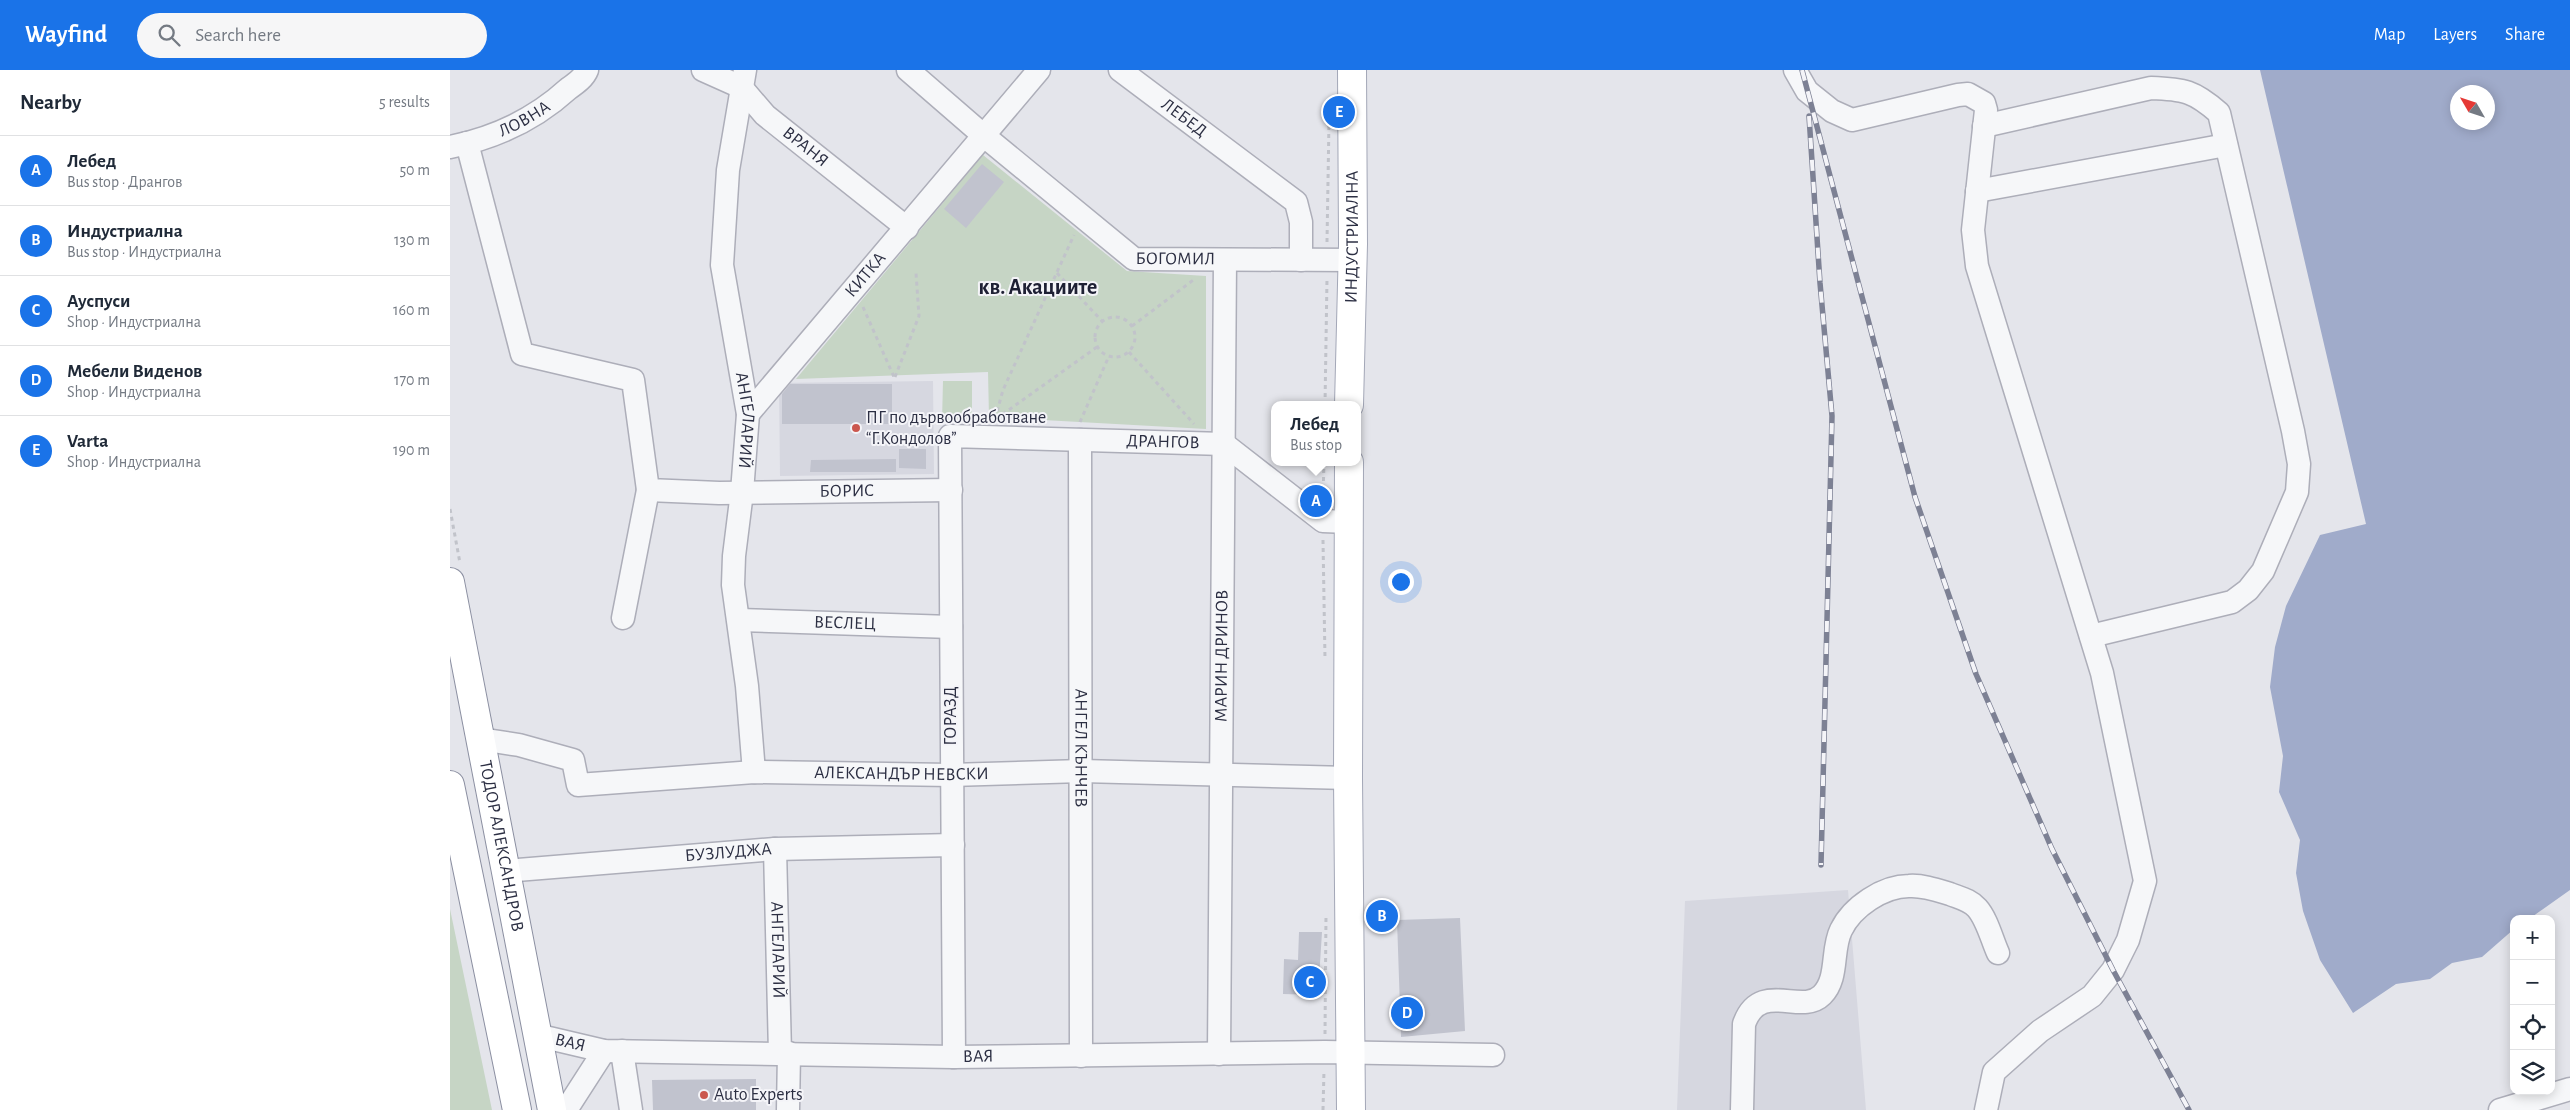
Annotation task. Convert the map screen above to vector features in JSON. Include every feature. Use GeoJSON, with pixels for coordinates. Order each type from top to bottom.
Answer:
{"type":"FeatureCollection","features":[{"type":"Feature","properties":{"kind":"main road","name":"ИНДУСТРИАЛНА"},"geometry":{"type":"LineString","coordinates":[[1349,401],[1339,260],[1352,70]]}},
{"type":"Feature","properties":{"kind":"main road"},"geometry":{"type":"LineString","coordinates":[[1349,466],[1348,778],[1352,1054],[1351,1110]]}},
{"type":"Feature","properties":{"kind":"main road","name":"ТОДОР АЛЕКСАНДРОВ"},"geometry":{"type":"LineString","coordinates":[[450,582],[552,1110]]}},
{"type":"Feature","properties":{"kind":"main road","name":"ТОДОР АЛЕКСАНДРОВ"},"geometry":{"type":"LineString","coordinates":[[450,785],[517,1110]]}},
{"type":"Feature","properties":{"kind":"street","name":"ЛОВНА"},"geometry":{"type":"LineString","coordinates":[[459,145],[524,123],[555,101],[587,70]]}},
{"type":"Feature","properties":{"kind":"street","name":"ВРАНЯ"},"geometry":{"type":"LineString","coordinates":[[703,70],[743,79],[765,115],[907,228]]}},
{"type":"Feature","properties":{"kind":"street","name":"БОГОМИЛ"},"geometry":{"type":"LineString","coordinates":[[908,70],[984,136],[1134,258],[1339,260]]}},
{"type":"Feature","properties":{"kind":"street","name":"КИТКА"},"geometry":{"type":"LineString","coordinates":[[748,414],[1039,70]]}},
{"type":"Feature","properties":{"kind":"street","name":"ЛЕБЕД"},"geometry":{"type":"LineString","coordinates":[[1120,70],[1296,202],[1301,222],[1301,260]]}},
{"type":"Feature","properties":{"kind":"street"},"geometry":{"type":"LineString","coordinates":[[1795,70],[1808,91],[1832,111],[1852,120],[1968,94],[1984,103],[1986,110],[1973,230],[1977,266],[2102,673],[2145,881],[2128,940],[2113,970],[2092,996],[2040,1031],[1994,1072],[1986,1110]]}},
{"type":"Feature","properties":{"kind":"street","name":"АНГЕЛАРИЙ"},"geometry":{"type":"LineString","coordinates":[[743,79],[728,170],[722,266],[748,414],[742,492],[734,556],[733,585],[739,620],[754,772]]}},
{"type":"Feature","properties":{"kind":"street"},"geometry":{"type":"LineString","coordinates":[[1984,126],[2151,88],[2178,89],[2201,97],[2219,113],[2293,432],[2299,464],[2297,492],[2262,571],[2248,590],[2232,602],[2091,636]]}},
{"type":"Feature","properties":{"kind":"street"},"geometry":{"type":"LineString","coordinates":[[459,145],[522,354],[633,380],[648,490],[623,618]]}},
{"type":"Feature","properties":{"kind":"street"},"geometry":{"type":"LineString","coordinates":[[1977,191],[2226,145]]}},
{"type":"Feature","properties":{"kind":"street","name":"МАРИН ДРИНОВ"},"geometry":{"type":"LineString","coordinates":[[1218,1054],[1222,774],[1217,443],[1223,260]]}},
{"type":"Feature","properties":{"kind":"street","name":"ДРАНГОВ"},"geometry":{"type":"LineString","coordinates":[[950,436],[993,428],[1076,440],[1217,443],[1323,521],[1348,522]]}},
{"type":"Feature","properties":{"kind":"street","name":"ГОРАЗД"},"geometry":{"type":"LineString","coordinates":[[950,436],[954,1058]]}},
{"type":"Feature","properties":{"kind":"street","name":"АНГЕЛ КЪНЧЕВ"},"geometry":{"type":"LineString","coordinates":[[1076,440],[1082,772],[1081,1056]]}},
{"type":"Feature","properties":{"kind":"street","name":"БОРИС"},"geometry":{"type":"LineString","coordinates":[[648,490],[742,492],[951,490]]}},
{"type":"Feature","properties":{"kind":"street","name":"ВЕСЛЕЦ"},"geometry":{"type":"LineString","coordinates":[[739,620],[951,627]]}},
{"type":"Feature","properties":{"kind":"street","name":"АЛЕКСАНДЪР НЕВСКИ"},"geometry":{"type":"LineString","coordinates":[[480,739],[519,745],[573,760],[578,784],[754,772],[951,775],[1082,772],[1348,778]]}},
{"type":"Feature","properties":{"kind":"street","name":"БУЗЛУДЖА"},"geometry":{"type":"LineString","coordinates":[[505,871],[775,849],[952,844]]}},
{"type":"Feature","properties":{"kind":"street","name":"АНГЕЛАРИЙ"},"geometry":{"type":"LineString","coordinates":[[775,849],[788,1110]]}},
{"type":"Feature","properties":{"kind":"street"},"geometry":{"type":"LineString","coordinates":[[1742,1110],[1744,1024],[1748,1012],[1757,1004],[1768,1001],[1814,1000],[1822,995],[1829,984],[1840,931],[1854,910],[1880,894],[1908,886],[1933,889],[1967,900],[1978,908],[1998,953]]}},
{"type":"Feature","properties":{"kind":"street","name":"ВАЯ"},"geometry":{"type":"LineString","coordinates":[[536,1035],[613,1051],[784,1053],[954,1058],[1325,1052],[1352,1054],[1493,1055]]}},
{"type":"Feature","properties":{"kind":"street"},"geometry":{"type":"LineString","coordinates":[[613,1051],[631,1110]]}},
{"type":"Feature","properties":{"kind":"street","name":"ВАЯ"},"geometry":{"type":"LineString","coordinates":[[566,1110],[613,1051]]}},
{"type":"Feature","properties":{"kind":"street"},"geometry":{"type":"LineString","coordinates":[[2500,1110],[2570,1089]]}},
{"type":"Feature","properties":{"kind":"path"},"geometry":{"type":"LineString","coordinates":[[1325,401],[1339,260],[1329,118]]}},
{"type":"Feature","properties":{"kind":"path"},"geometry":{"type":"LineString","coordinates":[[993,428],[1003,390],[1082,216]]}},
{"type":"Feature","properties":{"kind":"path"},"geometry":{"type":"LineString","coordinates":[[1132,326],[1223,260]]}},
{"type":"Feature","properties":{"kind":"path"},"geometry":{"type":"LineString","coordinates":[[855,289],[895,377],[919,316],[916,273]]}},
{"type":"Feature","properties":{"kind":"path"},"geometry":{"type":"LineString","coordinates":[[1057,273],[1102,321]]}},
{"type":"Feature","properties":{"kind":"path"},"geometry":{"type":"LineString","coordinates":[[1122,317],[1132,326],[1135,338],[1129,352],[1119,357],[1109,356],[1097,347],[1095,333],[1102,321],[1108,318],[1122,317]]}},
{"type":"Feature","properties":{"kind":"path"},"geometry":{"type":"LineString","coordinates":[[993,428],[1097,347]]}},
{"type":"Feature","properties":{"kind":"path"},"geometry":{"type":"LineString","coordinates":[[1129,352],[1217,443]]}},
{"type":"Feature","properties":{"kind":"path"},"geometry":{"type":"LineString","coordinates":[[1076,440],[1109,356]]}},
{"type":"Feature","properties":{"kind":"shaded area","name":"ПГ по дървообработване “Г.Кондолов”"},"geometry":{"type":"Polygon","coordinates":[[[933,381],[934,474],[780,476],[779,383],[933,381]]]}},
{"type":"Feature","properties":{"kind":"shaded area"},"geometry":{"type":"Polygon","coordinates":[[[1848,890],[1866,1110],[1677,1110],[1685,901],[1848,890]]]}},
{"type":"Feature","properties":{"kind":"green space"},"geometry":{"type":"Polygon","coordinates":[[[983,155],[1127,271],[1206,276],[1206,429],[989,417],[988,372],[796,379],[983,155]]]}},
{"type":"Feature","properties":{"kind":"green space"},"geometry":{"type":"Polygon","coordinates":[[[943,381],[972,381],[972,421],[942,421],[943,381]]]}},
{"type":"Feature","properties":{"kind":"green space"},"geometry":{"type":"Polygon","coordinates":[[[450,909],[492,1110],[450,1110],[450,909]]]}},
{"type":"Feature","properties":{"kind":"water"},"geometry":{"type":"Polygon","coordinates":[[[2260,70],[2570,70],[2570,890],[2535,915],[2510,915],[2510,932],[2482,957],[2452,963],[2430,979],[2396,984],[2353,1013],[2320,960],[2303,911],[2296,873],[2300,840],[2279,792],[2283,756],[2270,687],[2275,647],[2286,606],[2320,535],[2366,524],[2260,70]]]}},
{"type":"Feature","properties":{"kind":"building"},"geometry":{"type":"Polygon","coordinates":[[[982,164],[1004,182],[966,228],[944,209],[982,164]]]}},
{"type":"Feature","properties":{"kind":"building"},"geometry":{"type":"Polygon","coordinates":[[[790,384],[892,384],[892,424],[782,424],[782,394],[790,384]]]}},
{"type":"Feature","properties":{"kind":"building"},"geometry":{"type":"Polygon","coordinates":[[[899,449],[926,449],[926,469],[899,468],[899,449]]]}},
{"type":"Feature","properties":{"kind":"building"},"geometry":{"type":"Polygon","coordinates":[[[896,459],[896,472],[810,472],[811,460],[896,459]]]}},
{"type":"Feature","properties":{"kind":"building"},"geometry":{"type":"Polygon","coordinates":[[[1460,918],[1465,1031],[1401,1037],[1397,920],[1460,918]]]}},
{"type":"Feature","properties":{"kind":"building"},"geometry":{"type":"Polygon","coordinates":[[[1299,932],[1322,932],[1318,995],[1283,994],[1284,959],[1298,960],[1299,932]]]}},
{"type":"Feature","properties":{"kind":"building","name":"Auto Experts"},"geometry":{"type":"Polygon","coordinates":[[[756,1079],[756,1110],[653,1110],[652,1080],[756,1079]]]}},
{"type":"Feature","properties":{"kind":"railway"},"geometry":{"type":"LineString","coordinates":[[1802,70],[1915,497],[1976,674],[2052,849],[2113,970],[2189,1110]]}},
{"type":"Feature","properties":{"kind":"railway"},"geometry":{"type":"LineString","coordinates":[[1809,116],[1820,283],[1832,416],[1821,865]]}},
{"type":"Feature","properties":{"kind":"place","name":"Varta"},"geometry":{"type":"Point","coordinates":[1339,112]}},
{"type":"Feature","properties":{"kind":"place","name":"ПГ по дървообработване “Г.Кондолов”"},"geometry":{"type":"Point","coordinates":[856,428]}},
{"type":"Feature","properties":{"kind":"place","name":"Лебед"},"geometry":{"type":"Point","coordinates":[1316,501]}},
{"type":"Feature","properties":{"kind":"place","name":"Индустриална"},"geometry":{"type":"Point","coordinates":[1382,916]}},
{"type":"Feature","properties":{"kind":"place","name":"Ауспуси"},"geometry":{"type":"Point","coordinates":[1310,982]}},
{"type":"Feature","properties":{"kind":"place","name":"Мебели Виденов"},"geometry":{"type":"Point","coordinates":[1407,1013]}},
{"type":"Feature","properties":{"kind":"place","name":"Auto Experts"},"geometry":{"type":"Point","coordinates":[704,1095]}},
{"type":"Feature","properties":{"kind":"district","name":"кв. Акациите"},"geometry":{"type":"Point","coordinates":[1038,287]}}]}
